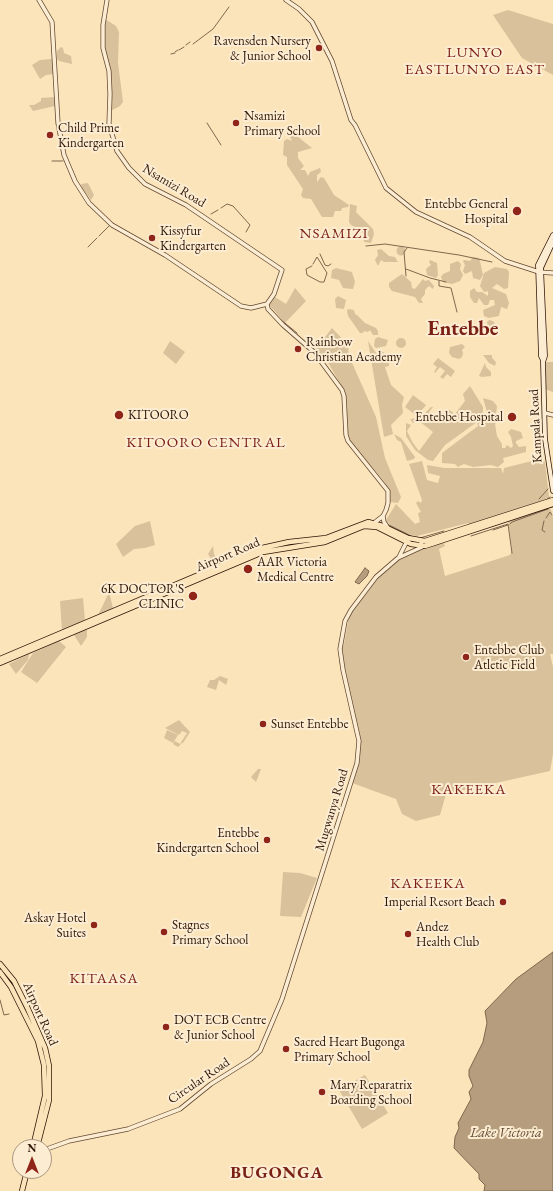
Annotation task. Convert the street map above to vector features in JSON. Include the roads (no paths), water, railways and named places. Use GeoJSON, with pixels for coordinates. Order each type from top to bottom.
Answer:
{"type":"FeatureCollection","features":[{"type":"Feature","properties":{"kind":"highway"},"geometry":{"type":"LineString","coordinates":[[423,544],[553,500]]}},
{"type":"Feature","properties":{"kind":"highway"},"geometry":{"type":"LineString","coordinates":[[423,544],[553,504]]}},
{"type":"Feature","properties":{"kind":"highway","name":"Airport Road"},"geometry":{"type":"LineString","coordinates":[[0,659],[72,631],[249,557],[273,549],[325,542],[363,524],[374,523],[388,528],[407,540]]}},
{"type":"Feature","properties":{"kind":"highway","name":"Airport Road"},"geometry":{"type":"LineString","coordinates":[[363,524],[377,527],[407,540],[423,544]]}},
{"type":"Feature","properties":{"kind":"highway","name":"Airport Road"},"geometry":{"type":"LineString","coordinates":[[0,664],[72,631]]}},
{"type":"Feature","properties":{"kind":"highway","name":"Airport Road"},"geometry":{"type":"LineString","coordinates":[[0,964],[14,982],[45,1048],[49,1066],[49,1100],[39,1139]]}},
{"type":"Feature","properties":{"kind":"highway","name":"Airport Road"},"geometry":{"type":"LineString","coordinates":[[0,972],[11,987],[38,1041],[44,1065],[45,1096],[35,1139]]}},
{"type":"Feature","properties":{"kind":"highway"},"geometry":{"type":"LineString","coordinates":[[23,1191],[27,1179]]}},
{"type":"Feature","properties":{"kind":"main road","name":"Kampala Road"},"geometry":{"type":"LineString","coordinates":[[553,236],[539,262],[541,356],[543,360],[547,455],[553,491]]}},
{"type":"Feature","properties":{"kind":"main road","name":"Kampala Road"},"geometry":{"type":"LineString","coordinates":[[540,272],[543,262],[553,242]]}},
{"type":"Feature","properties":{"kind":"street"},"geometry":{"type":"LineString","coordinates":[[39,0],[52,22],[58,122],[64,155],[75,181],[89,203],[112,225],[166,255],[241,306],[251,308],[267,304],[268,309],[314,352],[342,390],[344,396],[346,435],[348,441],[385,486],[389,497],[388,507],[383,516],[374,523]]}},
{"type":"Feature","properties":{"kind":"street","name":"Nsamizi Road"},"geometry":{"type":"LineString","coordinates":[[107,0],[103,25],[103,48],[109,71],[109,124],[117,150],[129,168],[145,184],[186,205],[282,270],[274,294],[267,304]]}},
{"type":"Feature","properties":{"kind":"street"},"geometry":{"type":"LineString","coordinates":[[286,0],[299,9],[312,22],[332,61],[351,120],[356,125],[386,188],[423,217],[470,237],[505,261],[540,272],[553,273]]}},
{"type":"Feature","properties":{"kind":"street"},"geometry":{"type":"LineString","coordinates":[[545,413],[553,415]]}},
{"type":"Feature","properties":{"kind":"street"},"geometry":{"type":"LineString","coordinates":[[383,516],[384,522],[388,528]]}},
{"type":"Feature","properties":{"kind":"street"},"geometry":{"type":"LineString","coordinates":[[398,558],[407,540]]}},
{"type":"Feature","properties":{"kind":"street"},"geometry":{"type":"LineString","coordinates":[[398,558],[423,544]]}},
{"type":"Feature","properties":{"kind":"street","name":"Mugwanya Road"},"geometry":{"type":"LineString","coordinates":[[289,973],[351,788],[358,758],[359,741],[343,670],[340,649],[345,621],[351,610],[376,577],[398,558]]}},
{"type":"Feature","properties":{"kind":"street","name":"Circular Road"},"geometry":{"type":"LineString","coordinates":[[52,1147],[69,1141],[128,1129],[180,1109],[211,1084],[251,1059],[260,1051],[269,1032],[282,999],[289,973]]}},
{"type":"Feature","properties":{"kind":"water"},"geometry":{"type":"Polygon","coordinates":[[[365,568],[369,571],[367,576],[359,584],[355,582],[365,568]]]}},
{"type":"Feature","properties":{"kind":"water","name":"Lake Victoria"},"geometry":{"type":"Polygon","coordinates":[[[553,952],[553,1191],[484,1191],[485,1185],[479,1179],[479,1174],[454,1148],[455,1137],[459,1128],[458,1123],[471,1099],[469,1092],[473,1086],[469,1076],[469,1070],[483,1042],[487,1023],[485,1011],[516,979],[553,952]]]}},
{"type":"Feature","properties":{"kind":"waterway"},"geometry":{"type":"LineString","coordinates":[[193,44],[213,29],[229,7]]}},
{"type":"Feature","properties":{"kind":"waterway"},"geometry":{"type":"LineString","coordinates":[[186,45],[190,42]]}},
{"type":"Feature","properties":{"kind":"waterway"},"geometry":{"type":"LineString","coordinates":[[179,50],[184,47]]}},
{"type":"Feature","properties":{"kind":"waterway"},"geometry":{"type":"LineString","coordinates":[[171,54],[175,53]]}},
{"type":"Feature","properties":{"kind":"waterway"},"geometry":{"type":"LineString","coordinates":[[207,123],[221,145]]}},
{"type":"Feature","properties":{"kind":"waterway"},"geometry":{"type":"LineString","coordinates":[[52,161],[63,161]]}},
{"type":"Feature","properties":{"kind":"waterway"},"geometry":{"type":"LineString","coordinates":[[221,208],[227,204],[233,206],[250,225],[246,232]]}},
{"type":"Feature","properties":{"kind":"waterway"},"geometry":{"type":"LineString","coordinates":[[211,214],[218,210]]}},
{"type":"Feature","properties":{"kind":"waterway"},"geometry":{"type":"LineString","coordinates":[[99,236],[110,225]]}},
{"type":"Feature","properties":{"kind":"waterway"},"geometry":{"type":"LineString","coordinates":[[88,247],[97,238]]}},
{"type":"Feature","properties":{"kind":"waterway"},"geometry":{"type":"LineString","coordinates":[[366,246],[385,244],[459,255],[492,262]]}},
{"type":"Feature","properties":{"kind":"waterway"},"geometry":{"type":"LineString","coordinates":[[406,276],[404,252],[407,248]]}},
{"type":"Feature","properties":{"kind":"waterway"},"geometry":{"type":"LineString","coordinates":[[320,254],[325,265],[328,266],[331,264]]}},
{"type":"Feature","properties":{"kind":"waterway"},"geometry":{"type":"LineString","coordinates":[[312,266],[306,269],[307,275],[320,282],[324,282],[327,273],[317,257],[313,264]]}},
{"type":"Feature","properties":{"kind":"waterway"},"geometry":{"type":"LineString","coordinates":[[406,269],[446,282]]}},
{"type":"Feature","properties":{"kind":"waterway"},"geometry":{"type":"LineString","coordinates":[[439,281],[439,286],[451,288],[457,312]]}},
{"type":"Feature","properties":{"kind":"waterway"},"geometry":{"type":"LineString","coordinates":[[280,319],[297,333]]}},
{"type":"Feature","properties":{"kind":"waterway"},"geometry":{"type":"LineString","coordinates":[[539,499],[548,489]]}},
{"type":"Feature","properties":{"kind":"waterway"},"geometry":{"type":"LineString","coordinates":[[546,500],[550,497]]}},
{"type":"Feature","properties":{"kind":"waterway"},"geometry":{"type":"LineString","coordinates":[[510,524],[548,509]]}},
{"type":"Feature","properties":{"kind":"waterway"},"geometry":{"type":"LineString","coordinates":[[546,518],[550,512],[552,515]]}},
{"type":"Feature","properties":{"kind":"waterway"},"geometry":{"type":"LineString","coordinates":[[544,521],[542,530],[545,532]]}},
{"type":"Feature","properties":{"kind":"waterway"},"geometry":{"type":"LineString","coordinates":[[387,524],[411,536]]}},
{"type":"Feature","properties":{"kind":"waterway"},"geometry":{"type":"LineString","coordinates":[[471,536],[508,524],[512,553]]}},
{"type":"Feature","properties":{"kind":"waterway"},"geometry":{"type":"LineString","coordinates":[[493,530],[508,525]]}},
{"type":"Feature","properties":{"kind":"waterway"},"geometry":{"type":"LineString","coordinates":[[420,538],[444,531]]}},
{"type":"Feature","properties":{"kind":"waterway"},"geometry":{"type":"LineString","coordinates":[[0,1000],[4,1015],[9,1014]]}},
{"type":"Feature","properties":{"kind":"place","name":"Ravensden Nursery & Junior School"},"geometry":{"type":"Point","coordinates":[319,48]}},
{"type":"Feature","properties":{"kind":"place","name":"Nsamizi Primary School"},"geometry":{"type":"Point","coordinates":[236,123]}},
{"type":"Feature","properties":{"kind":"place","name":"Child Prime Kindergarten"},"geometry":{"type":"Point","coordinates":[50,135]}},
{"type":"Feature","properties":{"kind":"place","name":"Entebbe General Hospital"},"geometry":{"type":"Point","coordinates":[517,211]}},
{"type":"Feature","properties":{"kind":"place","name":"Kissyfur Kindergarten"},"geometry":{"type":"Point","coordinates":[152,238]}},
{"type":"Feature","properties":{"kind":"place","name":"Rainbow Christian Academy"},"geometry":{"type":"Point","coordinates":[298,349]}},
{"type":"Feature","properties":{"kind":"place","name":"KITOORO"},"geometry":{"type":"Point","coordinates":[119,415]}},
{"type":"Feature","properties":{"kind":"place","name":"Entebbe Hospital"},"geometry":{"type":"Point","coordinates":[512,417]}},
{"type":"Feature","properties":{"kind":"place","name":"AAR Victoria Medical Centre"},"geometry":{"type":"Point","coordinates":[248,569]}},
{"type":"Feature","properties":{"kind":"place","name":"6K DOCTOR'S CLINIC"},"geometry":{"type":"Point","coordinates":[193,596]}},
{"type":"Feature","properties":{"kind":"place","name":"Entebbe Club Atletic Field"},"geometry":{"type":"Point","coordinates":[466,657]}},
{"type":"Feature","properties":{"kind":"place","name":"Sunset Entebbe"},"geometry":{"type":"Point","coordinates":[263,724]}},
{"type":"Feature","properties":{"kind":"place","name":"Entebbe Kindergarten School"},"geometry":{"type":"Point","coordinates":[267,840]}},
{"type":"Feature","properties":{"kind":"place","name":"Imperial Resort Beach"},"geometry":{"type":"Point","coordinates":[503,902]}},
{"type":"Feature","properties":{"kind":"place","name":"Askay Hotel Suites"},"geometry":{"type":"Point","coordinates":[94,925]}},
{"type":"Feature","properties":{"kind":"place","name":"Stagnes Primary School"},"geometry":{"type":"Point","coordinates":[164,932]}},
{"type":"Feature","properties":{"kind":"place","name":"Andez Health Club"},"geometry":{"type":"Point","coordinates":[408,934]}},
{"type":"Feature","properties":{"kind":"place","name":"DOT ECB Centre & Junior School"},"geometry":{"type":"Point","coordinates":[166,1027]}},
{"type":"Feature","properties":{"kind":"place","name":"Sacred Heart Bugonga Primary School"},"geometry":{"type":"Point","coordinates":[286,1049]}},
{"type":"Feature","properties":{"kind":"place","name":"Mary Reparatrix Boarding School"},"geometry":{"type":"Point","coordinates":[322,1092]}},
{"type":"Feature","properties":{"kind":"district","name":"LUNYO EASTLUNYO EAST"},"geometry":{"type":"Point","coordinates":[475,62]}},
{"type":"Feature","properties":{"kind":"district","name":"NSAMIZI"},"geometry":{"type":"Point","coordinates":[334,234]}},
{"type":"Feature","properties":{"kind":"district","name":"Entebbe"},"geometry":{"type":"Point","coordinates":[463,329]}},
{"type":"Feature","properties":{"kind":"district","name":"KITOORO CENTRAL"},"geometry":{"type":"Point","coordinates":[206,443]}},
{"type":"Feature","properties":{"kind":"district","name":"KAKEEKA"},"geometry":{"type":"Point","coordinates":[469,790]}},
{"type":"Feature","properties":{"kind":"district","name":"KAKEEKA"},"geometry":{"type":"Point","coordinates":[428,884]}},
{"type":"Feature","properties":{"kind":"district","name":"KITAASA"},"geometry":{"type":"Point","coordinates":[104,979]}},
{"type":"Feature","properties":{"kind":"district","name":"BUGONGA"},"geometry":{"type":"Point","coordinates":[277,1173]}}]}
